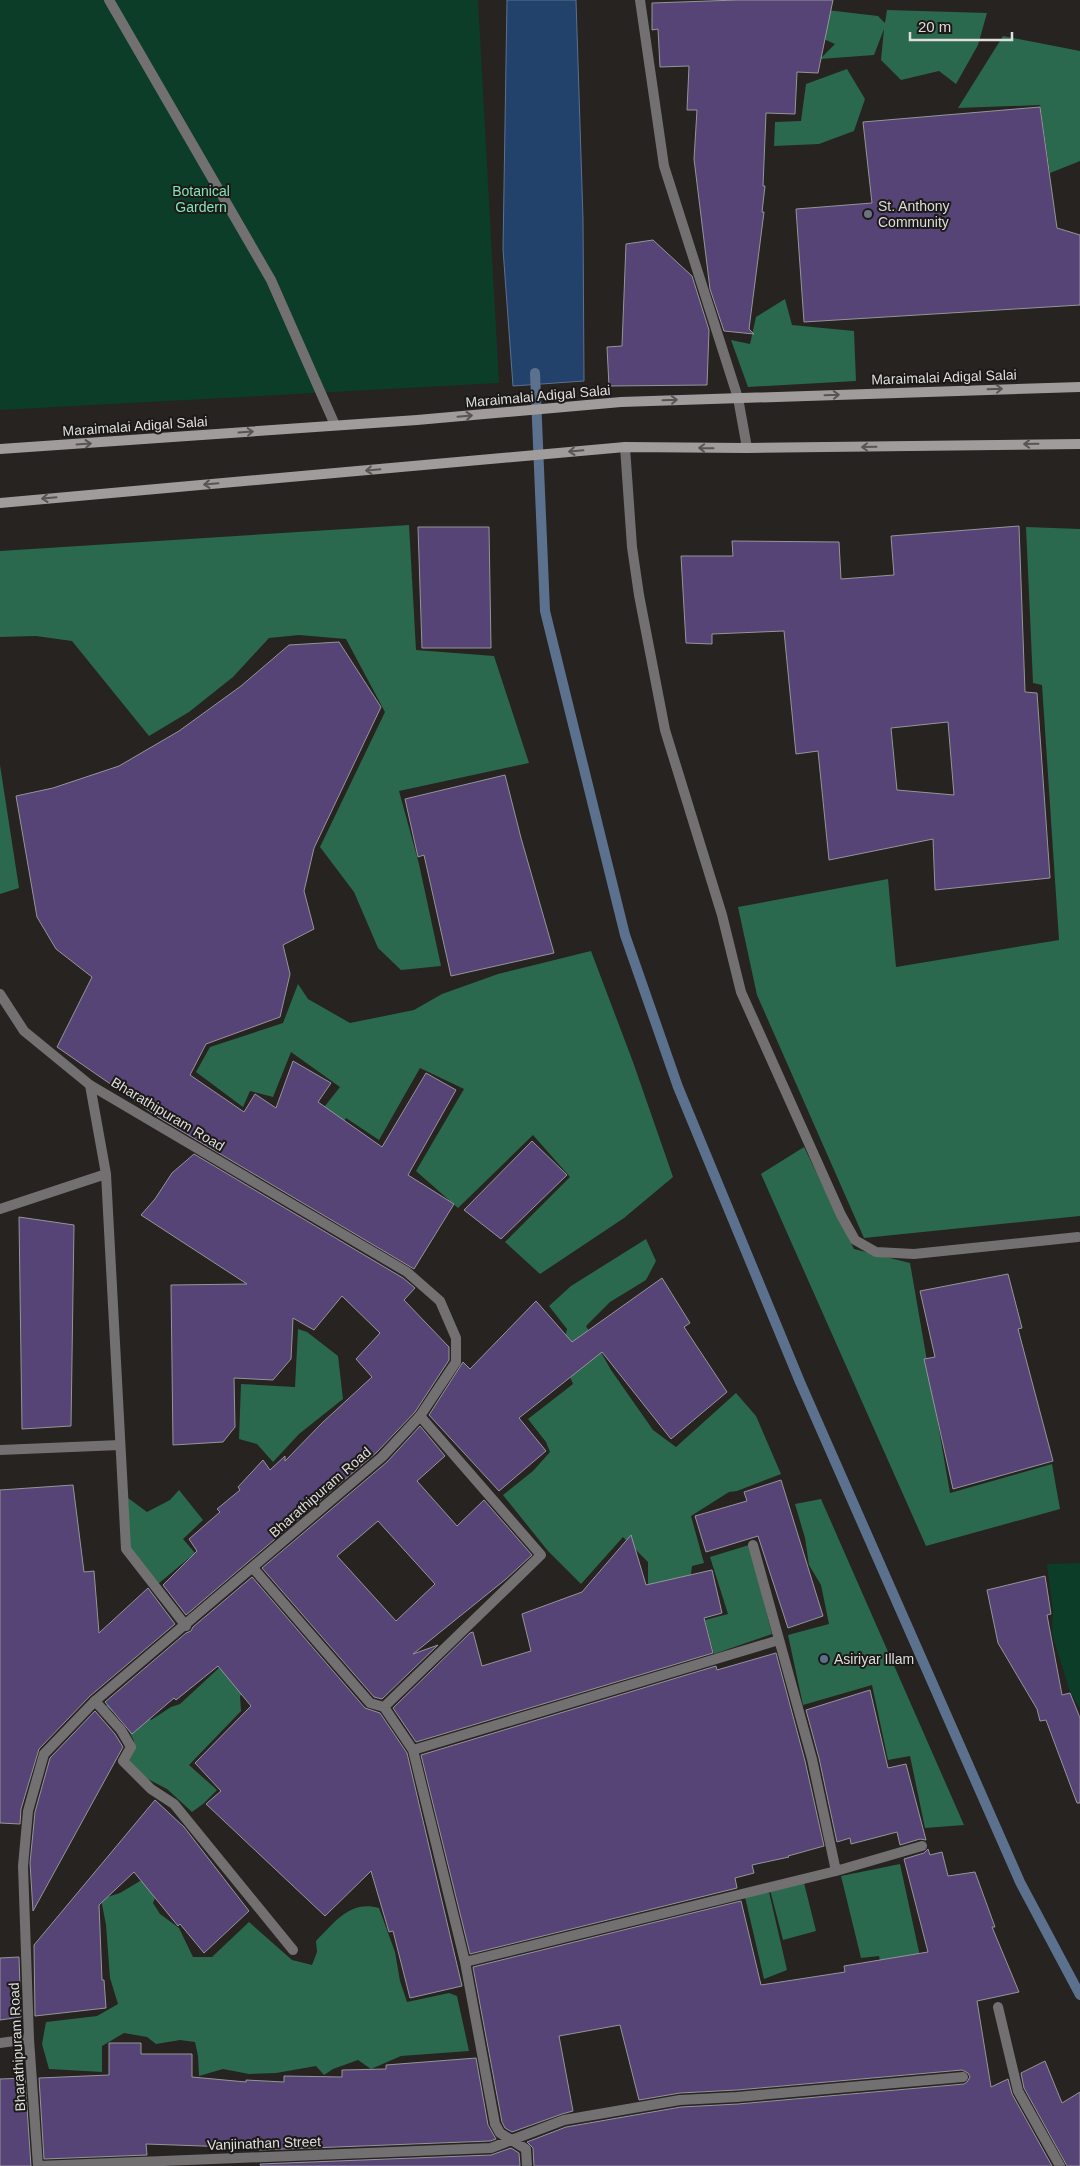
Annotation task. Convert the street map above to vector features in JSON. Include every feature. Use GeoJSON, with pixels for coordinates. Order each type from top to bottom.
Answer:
{"type":"FeatureCollection","features":[{"type":"Feature","properties":{"kind":"main road","name":"Maraimalai Adigal Salai"},"geometry":{"type":"LineString","coordinates":[[0,449],[417,420],[621,402],[1080,386]]}},
{"type":"Feature","properties":{"kind":"main road"},"geometry":{"type":"LineString","coordinates":[[0,503],[625,447],[747,448],[1080,444]]}},
{"type":"Feature","properties":{"kind":"street"},"geometry":{"type":"LineString","coordinates":[[109,0],[272,280],[335,425]]}},
{"type":"Feature","properties":{"kind":"street"},"geometry":{"type":"LineString","coordinates":[[640,0],[664,166],[738,398],[747,448]]}},
{"type":"Feature","properties":{"kind":"street"},"geometry":{"type":"LineString","coordinates":[[625,447],[632,547],[639,596],[666,730],[722,915],[741,992],[840,1215],[856,1240],[876,1252],[914,1254],[1078,1237]]}},
{"type":"Feature","properties":{"kind":"street","name":"Bharathipuram Road"},"geometry":{"type":"LineString","coordinates":[[0,994],[24,1031],[90,1085],[407,1272],[440,1301],[456,1338],[456,1362],[420,1416],[382,1456],[186,1626],[95,1702],[44,1754],[28,1811],[23,1866],[29,2039],[38,2166]]}},
{"type":"Feature","properties":{"kind":"street"},"geometry":{"type":"LineString","coordinates":[[90,1085],[106,1174],[126,1549],[186,1626]]}},
{"type":"Feature","properties":{"kind":"street"},"geometry":{"type":"LineString","coordinates":[[0,1209],[106,1174]]}},
{"type":"Feature","properties":{"kind":"street"},"geometry":{"type":"LineString","coordinates":[[384,1707],[541,1555],[420,1416]]}},
{"type":"Feature","properties":{"kind":"street"},"geometry":{"type":"LineString","coordinates":[[0,1450],[120,1445]]}},
{"type":"Feature","properties":{"kind":"street"},"geometry":{"type":"LineString","coordinates":[[753,1545],[812,1759],[836,1871]]}},
{"type":"Feature","properties":{"kind":"street"},"geometry":{"type":"LineString","coordinates":[[253,1568],[370,1703],[384,1707],[413,1750],[465,1962],[494,2124],[500,2133],[526,2149],[527,2166]]}},
{"type":"Feature","properties":{"kind":"street"},"geometry":{"type":"LineString","coordinates":[[413,1750],[779,1640]]}},
{"type":"Feature","properties":{"kind":"street"},"geometry":{"type":"LineString","coordinates":[[95,1702],[121,1730],[131,1747],[123,1761],[151,1789],[174,1804],[293,1950]]}},
{"type":"Feature","properties":{"kind":"street"},"geometry":{"type":"LineString","coordinates":[[465,1962],[836,1871],[922,1846]]}},
{"type":"Feature","properties":{"kind":"street"},"geometry":{"type":"LineString","coordinates":[[998,2007],[1018,2091],[1056,2164]]}},
{"type":"Feature","properties":{"kind":"street"},"geometry":{"type":"LineString","coordinates":[[0,2042],[29,2039]]}},
{"type":"Feature","properties":{"kind":"street","name":"Vanjinathan Street"},"geometry":{"type":"LineString","coordinates":[[38,2166],[491,2148],[564,2120],[680,2100],[963,2076]]}},
{"type":"Feature","properties":{"kind":"green space","name":"Botanical Gardern"},"geometry":{"type":"Polygon","coordinates":[[[0,0],[478,0],[499,383],[0,410],[0,0]]]}},
{"type":"Feature","properties":{"kind":"green space"},"geometry":{"type":"Polygon","coordinates":[[[818,9],[878,16],[885,23],[887,10],[987,13],[978,45],[956,84],[939,71],[901,80],[881,60],[884,29],[874,55],[820,59],[835,44],[810,33],[818,9]]]}},
{"type":"Feature","properties":{"kind":"green space"},"geometry":{"type":"Polygon","coordinates":[[[1003,36],[1080,51],[1080,161],[1050,173],[1040,105],[958,108],[1003,36]]]}},
{"type":"Feature","properties":{"kind":"green space"},"geometry":{"type":"Polygon","coordinates":[[[847,69],[865,99],[854,131],[819,144],[774,146],[775,122],[801,121],[806,84],[847,69]]]}},
{"type":"Feature","properties":{"kind":"green space"},"geometry":{"type":"Polygon","coordinates":[[[785,299],[792,325],[854,331],[856,381],[748,387],[731,340],[750,344],[756,317],[785,299]]]}},
{"type":"Feature","properties":{"kind":"green space"},"geometry":{"type":"Polygon","coordinates":[[[409,525],[416,650],[494,656],[529,763],[399,791],[419,864],[441,966],[401,970],[378,948],[354,892],[320,847],[385,712],[346,639],[299,635],[269,638],[233,677],[189,712],[149,736],[72,641],[36,636],[0,637],[0,551],[409,525]]]}},
{"type":"Feature","properties":{"kind":"green space"},"geometry":{"type":"Polygon","coordinates":[[[1026,527],[1080,529],[1080,1216],[864,1238],[757,995],[738,907],[888,879],[896,967],[1059,940],[1042,685],[1033,683],[1026,527]]]}},
{"type":"Feature","properties":{"kind":"green space"},"geometry":{"type":"Polygon","coordinates":[[[0,765],[19,888],[0,894],[0,765]]]}},
{"type":"Feature","properties":{"kind":"green space"},"geometry":{"type":"Polygon","coordinates":[[[591,951],[633,1062],[673,1177],[624,1218],[540,1274],[505,1242],[570,1177],[533,1135],[458,1208],[416,1171],[464,1089],[420,1068],[379,1140],[346,1118],[326,1146],[303,1134],[340,1087],[291,1052],[273,1097],[250,1091],[243,1107],[196,1072],[210,1047],[283,1023],[298,984],[308,999],[350,1023],[414,1010],[442,994],[498,974],[591,951]]]}},
{"type":"Feature","properties":{"kind":"green space"},"geometry":{"type":"Polygon","coordinates":[[[804,1147],[854,1249],[910,1263],[950,1493],[1052,1464],[1060,1509],[926,1546],[761,1174],[804,1147]]]}},
{"type":"Feature","properties":{"kind":"green space"},"geometry":{"type":"Polygon","coordinates":[[[646,1239],[656,1261],[646,1280],[610,1302],[586,1326],[611,1370],[653,1430],[676,1447],[736,1393],[756,1416],[781,1474],[737,1491],[729,1492],[691,1516],[704,1563],[692,1566],[689,1591],[655,1599],[648,1584],[648,1562],[623,1537],[581,1584],[548,1551],[503,1495],[533,1471],[550,1452],[546,1442],[528,1419],[573,1384],[565,1357],[567,1329],[549,1306],[571,1286],[646,1239]]]}},
{"type":"Feature","properties":{"kind":"green space"},"geometry":{"type":"Polygon","coordinates":[[[298,1329],[307,1332],[338,1356],[343,1399],[299,1434],[273,1462],[257,1444],[239,1439],[241,1384],[295,1387],[298,1329]]]}},
{"type":"Feature","properties":{"kind":"green space"},"geometry":{"type":"Polygon","coordinates":[[[179,1490],[203,1520],[183,1539],[195,1553],[158,1584],[129,1547],[128,1498],[147,1512],[170,1500],[179,1490]]]}},
{"type":"Feature","properties":{"kind":"green space"},"geometry":{"type":"Polygon","coordinates":[[[821,1499],[964,1825],[925,1828],[910,1756],[888,1760],[872,1685],[803,1705],[788,1635],[829,1624],[821,1585],[809,1565],[805,1538],[795,1504],[821,1499]]]}},
{"type":"Feature","properties":{"kind":"green space"},"geometry":{"type":"Polygon","coordinates":[[[749,1545],[772,1634],[714,1654],[705,1620],[728,1614],[710,1557],[749,1545]]]}},
{"type":"Feature","properties":{"kind":"green space"},"geometry":{"type":"Polygon","coordinates":[[[1080,1563],[1080,1708],[1070,1692],[1052,1634],[1053,1611],[1047,1564],[1080,1563]]]}},
{"type":"Feature","properties":{"kind":"green space"},"geometry":{"type":"Polygon","coordinates":[[[220,1667],[258,1673],[240,1696],[241,1711],[189,1765],[217,1790],[192,1812],[167,1789],[144,1777],[129,1761],[134,1741],[124,1721],[106,1706],[113,1696],[121,1690],[151,1720],[171,1707],[180,1704],[220,1667]]]}},
{"type":"Feature","properties":{"kind":"green space"},"geometry":{"type":"Polygon","coordinates":[[[900,1864],[929,1998],[888,2004],[879,1956],[861,1958],[841,1876],[900,1864]]]}},
{"type":"Feature","properties":{"kind":"green space"},"geometry":{"type":"Polygon","coordinates":[[[140,1881],[156,1881],[156,1896],[153,1903],[160,1914],[179,1928],[193,1957],[212,1957],[249,1922],[292,1960],[312,1965],[317,1952],[316,1941],[344,1914],[360,1907],[379,1908],[395,1952],[400,1981],[407,2002],[449,1993],[457,1996],[469,2051],[401,2056],[371,2069],[358,2060],[333,2069],[324,2075],[316,2066],[276,2073],[249,2074],[223,2069],[199,2076],[195,2042],[180,2040],[156,2044],[147,2037],[124,2033],[102,2046],[102,2072],[49,2069],[42,2044],[46,2022],[97,2016],[118,2004],[110,1978],[106,1925],[101,1899],[120,1893],[140,1881]]]}},
{"type":"Feature","properties":{"kind":"green space"},"geometry":{"type":"Polygon","coordinates":[[[804,1883],[816,1931],[783,1940],[770,1890],[804,1883]]]}},
{"type":"Feature","properties":{"kind":"green space"},"geometry":{"type":"Polygon","coordinates":[[[769,1892],[787,1970],[764,1979],[745,1897],[769,1892]]]}},
{"type":"Feature","properties":{"kind":"water"},"geometry":{"type":"Polygon","coordinates":[[[507,0],[576,0],[583,219],[584,381],[513,386],[503,249],[507,0]]]}},
{"type":"Feature","properties":{"kind":"building"},"geometry":{"type":"Polygon","coordinates":[[[737,0],[833,0],[818,73],[797,72],[795,114],[766,113],[763,186],[765,186],[762,212],[764,212],[749,329],[754,334],[724,331],[710,289],[694,159],[697,110],[687,110],[689,66],[660,67],[658,29],[652,30],[652,3],[737,0]]]}},
{"type":"Feature","properties":{"kind":"building","name":"St. Anthony Community"},"geometry":{"type":"Polygon","coordinates":[[[1040,107],[1057,228],[1080,235],[1080,305],[804,322],[796,209],[872,203],[863,122],[1040,107]]]}},
{"type":"Feature","properties":{"kind":"building"},"geometry":{"type":"Polygon","coordinates":[[[653,240],[692,276],[709,330],[707,385],[609,386],[607,347],[622,346],[626,244],[653,240]]]}},
{"type":"Feature","properties":{"kind":"building"},"geometry":{"type":"Polygon","coordinates":[[[1019,526],[1025,692],[1037,693],[1050,878],[935,890],[933,839],[829,860],[818,751],[796,754],[784,631],[712,634],[712,644],[686,643],[681,556],[733,556],[732,541],[839,542],[841,579],[894,575],[891,536],[1019,526]],[[948,722],[891,728],[897,790],[954,795],[948,722]]]}},
{"type":"Feature","properties":{"kind":"building"},"geometry":{"type":"Polygon","coordinates":[[[418,527],[489,527],[491,648],[422,648],[418,527]]]}},
{"type":"Feature","properties":{"kind":"building"},"geometry":{"type":"Polygon","coordinates":[[[339,642],[381,707],[314,848],[304,891],[314,929],[283,945],[290,974],[280,1017],[206,1044],[190,1075],[244,1112],[255,1094],[276,1108],[293,1061],[331,1083],[318,1102],[382,1147],[426,1073],[456,1090],[408,1175],[454,1204],[414,1269],[158,1117],[57,1047],[92,977],[56,949],[37,917],[16,796],[53,788],[119,766],[179,731],[241,686],[289,645],[339,642]]]}},
{"type":"Feature","properties":{"kind":"building"},"geometry":{"type":"Polygon","coordinates":[[[505,775],[554,953],[451,976],[424,855],[418,857],[405,799],[505,775]]]}},
{"type":"Feature","properties":{"kind":"building"},"geometry":{"type":"Polygon","coordinates":[[[532,1141],[567,1175],[501,1239],[464,1210],[532,1141]]]}},
{"type":"Feature","properties":{"kind":"building"},"geometry":{"type":"Polygon","coordinates":[[[194,1154],[403,1278],[415,1288],[404,1300],[449,1347],[449,1360],[415,1412],[377,1452],[186,1615],[163,1585],[197,1551],[189,1539],[220,1512],[217,1509],[240,1490],[238,1487],[263,1460],[270,1470],[285,1456],[285,1461],[322,1423],[372,1377],[356,1359],[380,1333],[342,1296],[314,1330],[293,1318],[291,1359],[273,1380],[234,1378],[235,1427],[223,1442],[173,1445],[171,1285],[247,1284],[141,1215],[155,1199],[172,1173],[194,1154]]]}},
{"type":"Feature","properties":{"kind":"building"},"geometry":{"type":"Polygon","coordinates":[[[19,1217],[74,1225],[71,1426],[22,1429],[19,1217]]]}},
{"type":"Feature","properties":{"kind":"building"},"geometry":{"type":"Polygon","coordinates":[[[1008,1274],[1022,1328],[1018,1329],[1053,1461],[953,1489],[924,1359],[935,1357],[920,1291],[1008,1274]]]}},
{"type":"Feature","properties":{"kind":"building"},"geometry":{"type":"Polygon","coordinates":[[[662,1278],[690,1323],[684,1327],[727,1392],[671,1439],[602,1352],[519,1418],[546,1451],[499,1491],[429,1415],[463,1362],[470,1369],[536,1301],[572,1342],[662,1278]]]}},
{"type":"Feature","properties":{"kind":"building"},"geometry":{"type":"Polygon","coordinates":[[[420,1426],[445,1456],[417,1481],[457,1526],[484,1500],[532,1555],[506,1579],[413,1654],[438,1645],[382,1699],[374,1697],[262,1568],[387,1462],[420,1426]],[[378,1521],[337,1556],[396,1621],[435,1584],[378,1521]]]}},
{"type":"Feature","properties":{"kind":"building"},"geometry":{"type":"Polygon","coordinates":[[[781,1480],[823,1616],[788,1628],[758,1536],[706,1552],[695,1516],[747,1501],[744,1492],[781,1480]]]}},
{"type":"Feature","properties":{"kind":"building"},"geometry":{"type":"Polygon","coordinates":[[[73,1485],[84,1572],[94,1571],[99,1633],[148,1588],[175,1624],[90,1696],[39,1749],[21,1809],[20,1824],[0,1823],[0,1490],[73,1485]]]}},
{"type":"Feature","properties":{"kind":"building"},"geometry":{"type":"Polygon","coordinates":[[[631,1535],[646,1585],[712,1570],[722,1613],[704,1618],[713,1653],[416,1742],[393,1708],[470,1633],[473,1632],[482,1666],[531,1651],[522,1614],[582,1592],[631,1535]]]}},
{"type":"Feature","properties":{"kind":"building"},"geometry":{"type":"Polygon","coordinates":[[[1045,1576],[1051,1614],[1047,1615],[1062,1695],[1070,1693],[1080,1718],[1080,1803],[1077,1803],[1046,1720],[1040,1721],[1037,1709],[998,1643],[987,1590],[1045,1576]]]}},
{"type":"Feature","properties":{"kind":"building"},"geometry":{"type":"Polygon","coordinates":[[[252,1577],[365,1708],[380,1713],[407,1753],[462,1986],[410,1998],[393,1931],[389,1932],[371,1871],[325,1916],[206,1804],[221,1791],[195,1763],[251,1706],[218,1666],[176,1700],[174,1698],[132,1734],[105,1702],[186,1633],[191,1631],[193,1627],[252,1577]]]}},
{"type":"Feature","properties":{"kind":"building"},"geometry":{"type":"Polygon","coordinates":[[[776,1653],[805,1761],[824,1846],[789,1857],[752,1865],[754,1873],[735,1878],[737,1888],[470,1954],[421,1755],[716,1666],[717,1670],[776,1653]]]}},
{"type":"Feature","properties":{"kind":"building"},"geometry":{"type":"Polygon","coordinates":[[[870,1690],[888,1768],[906,1764],[926,1840],[920,1839],[900,1845],[897,1832],[851,1844],[850,1838],[837,1842],[819,1758],[806,1710],[870,1690]]]}},
{"type":"Feature","properties":{"kind":"building"},"geometry":{"type":"Polygon","coordinates":[[[95,1711],[115,1734],[123,1747],[33,1911],[30,1863],[35,1812],[50,1758],[95,1711]]]}},
{"type":"Feature","properties":{"kind":"building"},"geometry":{"type":"Polygon","coordinates":[[[155,1800],[184,1827],[249,1911],[204,1953],[180,1924],[178,1926],[134,1872],[99,1905],[102,1980],[104,1980],[106,2008],[35,2016],[34,1945],[155,1800]]]}},
{"type":"Feature","properties":{"kind":"building"},"geometry":{"type":"Polygon","coordinates":[[[928,1849],[930,1855],[942,1852],[948,1876],[975,1872],[995,1927],[992,1927],[1019,1992],[977,2001],[991,2087],[1008,2079],[1012,2094],[1052,2166],[534,2166],[533,2148],[527,2142],[566,2127],[681,2107],[738,2104],[964,2084],[970,2077],[968,2073],[962,2070],[737,2090],[680,2093],[639,2100],[620,2025],[559,2036],[573,2111],[512,2132],[505,2128],[502,2122],[473,1967],[741,1901],[761,1985],[845,1972],[844,1966],[928,1952],[904,1859],[924,1853],[928,1849]]]}},
{"type":"Feature","properties":{"kind":"building"},"geometry":{"type":"Polygon","coordinates":[[[19,1957],[21,2017],[0,2020],[0,1958],[19,1957]]]}},
{"type":"Feature","properties":{"kind":"building"},"geometry":{"type":"Polygon","coordinates":[[[109,2043],[141,2043],[141,2054],[192,2054],[192,2077],[246,2082],[246,2080],[284,2082],[284,2076],[342,2077],[342,2070],[386,2069],[386,2065],[476,2058],[488,2125],[496,2139],[490,2141],[259,2150],[259,2148],[146,2144],[147,2155],[44,2159],[39,2078],[109,2075],[109,2043]]]}},
{"type":"Feature","properties":{"kind":"building"},"geometry":{"type":"Polygon","coordinates":[[[1045,2061],[1062,2103],[1080,2092],[1080,2166],[1067,2166],[1024,2088],[1021,2073],[1045,2061]]]}},
{"type":"Feature","properties":{"kind":"building"},"geometry":{"type":"Polygon","coordinates":[[[25,2078],[31,2166],[0,2166],[0,2079],[25,2078]]]}},
{"type":"Feature","properties":{"kind":"building"},"geometry":{"type":"Polygon","coordinates":[[[511,2148],[519,2153],[520,2166],[261,2166],[260,2164],[491,2155],[511,2148]]]}},
{"type":"Feature","properties":{"kind":"waterway"},"geometry":{"type":"LineString","coordinates":[[535,373],[545,611],[625,935],[678,1087],[800,1382],[1020,1882],[1080,1995]]}},
{"type":"Feature","properties":{"kind":"place","name":"St. Anthony Community"},"geometry":{"type":"Point","coordinates":[868,214]}},
{"type":"Feature","properties":{"kind":"place","name":"Asiriyar Illam"},"geometry":{"type":"Point","coordinates":[824,1659]}}]}
